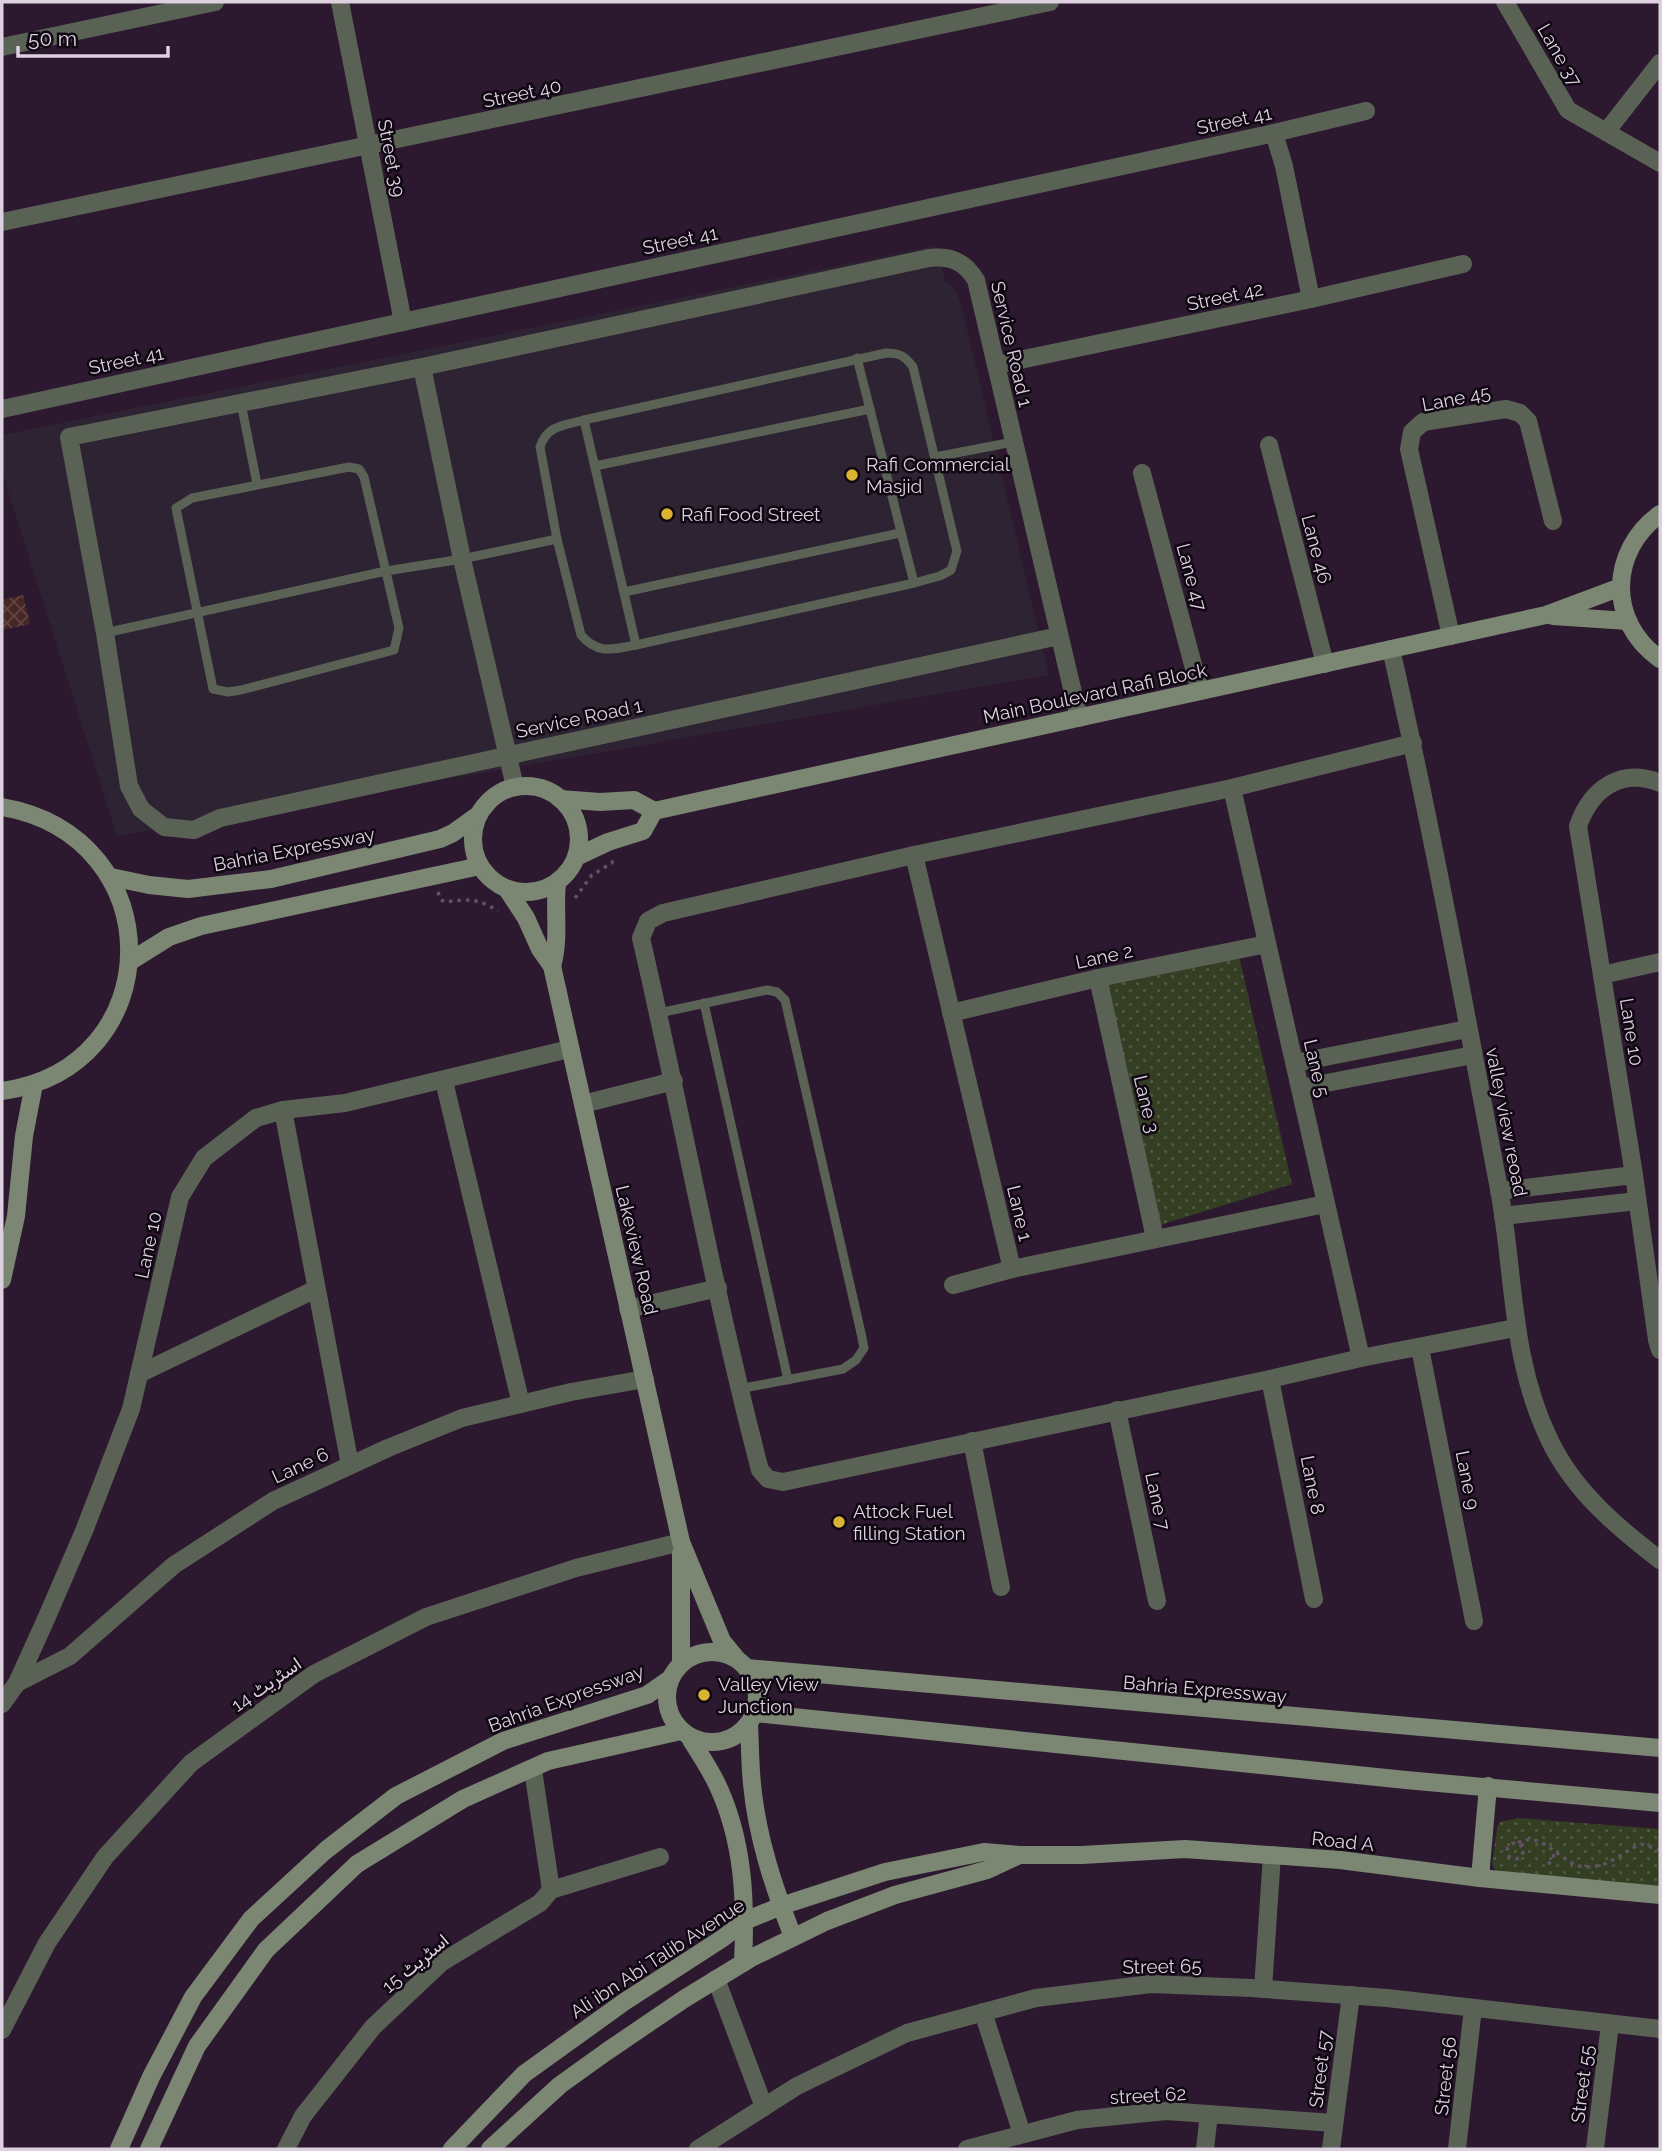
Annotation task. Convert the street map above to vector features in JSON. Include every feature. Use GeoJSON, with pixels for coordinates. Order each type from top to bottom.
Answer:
{"type":"FeatureCollection","features":[{"type":"Feature","properties":{"kind":"main road"},"geometry":{"type":"LineString","coordinates":[[1660,514],[1640,531],[1632,544],[1622,572],[1620,587],[1628,621],[1646,647],[1660,659]]}},
{"type":"Feature","properties":{"kind":"main road"},"geometry":{"type":"LineString","coordinates":[[1546,615],[1620,587]]}},
{"type":"Feature","properties":{"kind":"main road","name":"Main Boulevard Rafi Block"},"geometry":{"type":"LineString","coordinates":[[654,811],[1546,615]]}},
{"type":"Feature","properties":{"kind":"main road"},"geometry":{"type":"LineString","coordinates":[[1546,615],[1628,621]]}},
{"type":"Feature","properties":{"kind":"main road"},"geometry":{"type":"LineString","coordinates":[[560,799],[576,821],[579,839],[576,858],[568,872],[557,883],[548,888],[527,892],[506,889],[491,880],[475,854],[473,841],[478,815],[494,797],[515,787],[539,788],[560,799],[600,802],[634,800],[654,811],[643,831],[608,842],[576,858]]}},
{"type":"Feature","properties":{"kind":"main road"},"geometry":{"type":"LineString","coordinates":[[2,807],[45,818],[65,829],[98,859],[111,877],[129,933],[129,962],[124,989],[114,1014],[100,1037],[70,1065],[34,1084],[2,1091]]}},
{"type":"Feature","properties":{"kind":"main road","name":"Bahria Expressway"},"geometry":{"type":"LineString","coordinates":[[111,877],[188,889],[271,878],[440,839],[478,815]]}},
{"type":"Feature","properties":{"kind":"main road"},"geometry":{"type":"LineString","coordinates":[[129,962],[169,937],[201,926],[480,866]]}},
{"type":"Feature","properties":{"kind":"main road"},"geometry":{"type":"LineString","coordinates":[[552,966],[558,948],[554,906],[557,883]]}},
{"type":"Feature","properties":{"kind":"main road"},"geometry":{"type":"LineString","coordinates":[[506,889],[526,918],[540,950],[552,966]]}},
{"type":"Feature","properties":{"kind":"main road","name":"Lakeview Road"},"geometry":{"type":"LineString","coordinates":[[552,966],[681,1542]]}},
{"type":"Feature","properties":{"kind":"main road"},"geometry":{"type":"LineString","coordinates":[[2,1280],[16,1216],[24,1136],[34,1084]]}},
{"type":"Feature","properties":{"kind":"main road"},"geometry":{"type":"LineString","coordinates":[[681,1542],[681,1663]]}},
{"type":"Feature","properties":{"kind":"main road"},"geometry":{"type":"LineString","coordinates":[[681,1542],[722,1641],[741,1663],[757,1690],[751,1719],[754,1798],[763,1847],[793,1937]]}},
{"type":"Feature","properties":{"kind":"main road"},"geometry":{"type":"LineString","coordinates":[[741,1663],[722,1653],[694,1655],[681,1663],[670,1679],[666,1697],[670,1716],[686,1735],[716,1783],[734,1829],[744,1878],[743,1963]]}},
{"type":"Feature","properties":{"kind":"main road","name":"Bahria Expressway"},"geometry":{"type":"LineString","coordinates":[[741,1663],[1660,1748]]}},
{"type":"Feature","properties":{"kind":"main road","name":"Bahria Expressway"},"geometry":{"type":"LineString","coordinates":[[119,2149],[151,2077],[194,1997],[251,1919],[326,1850],[396,1796],[503,1741],[648,1695],[670,1679]]}},
{"type":"Feature","properties":{"kind":"main road"},"geometry":{"type":"LineString","coordinates":[[149,2149],[197,2046],[266,1950],[357,1864],[463,1799],[548,1761],[686,1735],[716,1742],[727,1740],[751,1719],[1660,1803]]}},
{"type":"Feature","properties":{"kind":"main road"},"geometry":{"type":"LineString","coordinates":[[1480,1878],[1488,1786]]}},
{"type":"Feature","properties":{"kind":"main road","name":"Road A"},"geometry":{"type":"LineString","coordinates":[[1020,1855],[1082,1855],[1185,1849],[1340,1860],[1480,1878],[1660,1895]]}},
{"type":"Feature","properties":{"kind":"main road","name":"Ali ibn Abi Talib Avenue"},"geometry":{"type":"LineString","coordinates":[[452,2149],[524,2074],[624,2002],[745,1921],[781,1906],[885,1872],[984,1852],[1020,1855]]}},
{"type":"Feature","properties":{"kind":"main road"},"geometry":{"type":"LineString","coordinates":[[489,2149],[569,2079],[684,1998],[743,1963],[793,1937],[895,1895],[987,1870],[1020,1855]]}},
{"type":"Feature","properties":{"kind":"street"},"geometry":{"type":"LineString","coordinates":[[2,47],[215,2]]}},
{"type":"Feature","properties":{"kind":"street","name":"Street 39"},"geometry":{"type":"LineString","coordinates":[[340,2],[403,322]]}},
{"type":"Feature","properties":{"kind":"street","name":"Street 40"},"geometry":{"type":"LineString","coordinates":[[2,222],[1050,2]]}},
{"type":"Feature","properties":{"kind":"street","name":"Lane 37"},"geometry":{"type":"LineString","coordinates":[[1505,2],[1568,110],[1660,163]]}},
{"type":"Feature","properties":{"kind":"street"},"geometry":{"type":"LineString","coordinates":[[1606,132],[1660,63]]}},
{"type":"Feature","properties":{"kind":"street","name":"Street 41"},"geometry":{"type":"LineString","coordinates":[[2,409],[1366,111]]}},
{"type":"Feature","properties":{"kind":"street"},"geometry":{"type":"LineString","coordinates":[[1274,133],[1284,166],[1311,299]]}},
{"type":"Feature","properties":{"kind":"street","name":"Service Road 1"},"geometry":{"type":"LineString","coordinates":[[422,367],[929,258],[944,257],[956,260],[967,266],[976,280],[1079,718]]}},
{"type":"Feature","properties":{"kind":"street","name":"Street 42"},"geometry":{"type":"LineString","coordinates":[[996,365],[1463,264]]}},
{"type":"Feature","properties":{"kind":"street"},"geometry":{"type":"LineString","coordinates":[[105,633],[69,437],[422,367],[462,559],[515,787]]}},
{"type":"Feature","properties":{"kind":"street","name":"Lane 45"},"geometry":{"type":"LineString","coordinates":[[1451,636],[1409,449],[1412,432],[1423,422],[1506,409],[1520,413],[1528,421],[1553,521]]}},
{"type":"Feature","properties":{"kind":"street","name":"Lane 46"},"geometry":{"type":"LineString","coordinates":[[1269,445],[1325,664]]}},
{"type":"Feature","properties":{"kind":"street","name":"Lane 47"},"geometry":{"type":"LineString","coordinates":[[1142,473],[1200,691]]}},
{"type":"Feature","properties":{"kind":"street","name":"Service Road 1"},"geometry":{"type":"LineString","coordinates":[[105,633],[129,786],[141,809],[164,827],[194,830],[220,818],[1059,636]]}},
{"type":"Feature","properties":{"kind":"street","name":"valley view reoad"},"geometry":{"type":"LineString","coordinates":[[1391,649],[1413,743],[1499,1191],[1516,1328],[1531,1394],[1551,1443],[1581,1490],[1621,1530],[1660,1560]]}},
{"type":"Feature","properties":{"kind":"street"},"geometry":{"type":"LineString","coordinates":[[1413,743],[1232,788],[914,855],[663,913],[648,921],[641,938],[739,1389],[760,1470],[768,1479],[783,1482],[1361,1358],[1516,1328]]}},
{"type":"Feature","properties":{"kind":"street","name":"Lane 10"},"geometry":{"type":"LineString","coordinates":[[1659,1343],[1578,826],[1585,807],[1602,789],[1625,779],[1648,778],[1660,783]]}},
{"type":"Feature","properties":{"kind":"street","name":"Lane 5"},"geometry":{"type":"LineString","coordinates":[[1232,788],[1361,1358]]}},
{"type":"Feature","properties":{"kind":"street","name":"Lane 1"},"geometry":{"type":"LineString","coordinates":[[914,855],[1012,1269],[1325,1204]]}},
{"type":"Feature","properties":{"kind":"street","name":"Lane 2"},"geometry":{"type":"LineString","coordinates":[[951,1013],[1098,978],[1266,944]]}},
{"type":"Feature","properties":{"kind":"street"},"geometry":{"type":"LineString","coordinates":[[1602,975],[1660,962]]}},
{"type":"Feature","properties":{"kind":"street","name":"Lane 3"},"geometry":{"type":"LineString","coordinates":[[1098,978],[1155,1238]]}},
{"type":"Feature","properties":{"kind":"street"},"geometry":{"type":"LineString","coordinates":[[1295,1063],[1468,1029]]}},
{"type":"Feature","properties":{"kind":"street","name":"Lane 10"},"geometry":{"type":"LineString","coordinates":[[2,1704],[17,1683],[84,1531],[131,1409],[180,1197],[204,1158],[256,1118],[283,1110],[345,1103],[569,1049]]}},
{"type":"Feature","properties":{"kind":"street"},"geometry":{"type":"LineString","coordinates":[[1300,1088],[1472,1055]]}},
{"type":"Feature","properties":{"kind":"street"},"geometry":{"type":"LineString","coordinates":[[444,1081],[520,1404]]}},
{"type":"Feature","properties":{"kind":"street"},"geometry":{"type":"LineString","coordinates":[[583,1104],[674,1081]]}},
{"type":"Feature","properties":{"kind":"street"},"geometry":{"type":"LineString","coordinates":[[283,1110],[350,1465]]}},
{"type":"Feature","properties":{"kind":"street"},"geometry":{"type":"LineString","coordinates":[[1499,1191],[1634,1175]]}},
{"type":"Feature","properties":{"kind":"street"},"geometry":{"type":"LineString","coordinates":[[1503,1216],[1637,1201]]}},
{"type":"Feature","properties":{"kind":"street"},"geometry":{"type":"LineString","coordinates":[[953,1285],[1012,1269]]}},
{"type":"Feature","properties":{"kind":"street"},"geometry":{"type":"LineString","coordinates":[[628,1309],[718,1288]]}},
{"type":"Feature","properties":{"kind":"street"},"geometry":{"type":"LineString","coordinates":[[139,1374],[316,1289]]}},
{"type":"Feature","properties":{"kind":"street","name":"Lane 9"},"geometry":{"type":"LineString","coordinates":[[1420,1348],[1474,1621]]}},
{"type":"Feature","properties":{"kind":"street","name":"Lane 6"},"geometry":{"type":"LineString","coordinates":[[17,1683],[70,1656],[174,1565],[272,1501],[462,1418],[571,1392],[645,1379]]}},
{"type":"Feature","properties":{"kind":"street","name":"Lane 8"},"geometry":{"type":"LineString","coordinates":[[1270,1379],[1314,1599]]}},
{"type":"Feature","properties":{"kind":"street","name":"Lane 7"},"geometry":{"type":"LineString","coordinates":[[1117,1410],[1157,1601]]}},
{"type":"Feature","properties":{"kind":"street"},"geometry":{"type":"LineString","coordinates":[[972,1441],[1002,1587]]}},
{"type":"Feature","properties":{"kind":"street","name":"اسٹریٹ 14"},"geometry":{"type":"LineString","coordinates":[[2,2030],[47,1943],[105,1857],[191,1763],[314,1674],[426,1617],[576,1568],[681,1542]]}},
{"type":"Feature","properties":{"kind":"street"},"geometry":{"type":"LineString","coordinates":[[533,1770],[551,1891]]}},
{"type":"Feature","properties":{"kind":"street"},"geometry":{"type":"LineString","coordinates":[[1264,1989],[1272,1855]]}},
{"type":"Feature","properties":{"kind":"street","name":"اسٹریٹ 15"},"geometry":{"type":"LineString","coordinates":[[286,2149],[303,2116],[373,2027],[442,1962],[540,1902],[551,1891],[660,1857]]}},
{"type":"Feature","properties":{"kind":"street"},"geometry":{"type":"LineString","coordinates":[[716,1979],[764,2107]]}},
{"type":"Feature","properties":{"kind":"street","name":"Street 65"},"geometry":{"type":"LineString","coordinates":[[698,2149],[797,2086],[907,2033],[1036,1997],[1150,1984],[1264,1989],[1351,1995],[1660,2029]]}},
{"type":"Feature","properties":{"kind":"street","name":"Street 57"},"geometry":{"type":"LineString","coordinates":[[1331,2149],[1351,1995]]}},
{"type":"Feature","properties":{"kind":"street","name":"Street 56"},"geometry":{"type":"LineString","coordinates":[[1457,2149],[1473,2008]]}},
{"type":"Feature","properties":{"kind":"street"},"geometry":{"type":"LineString","coordinates":[[983,2012],[1022,2134]]}},
{"type":"Feature","properties":{"kind":"street","name":"Street 55"},"geometry":{"type":"LineString","coordinates":[[1595,2149],[1610,2024]]}},
{"type":"Feature","properties":{"kind":"street","name":"street 62"},"geometry":{"type":"LineString","coordinates":[[967,2149],[1077,2120],[1166,2111],[1334,2123]]}},
{"type":"Feature","properties":{"kind":"street"},"geometry":{"type":"LineString","coordinates":[[1205,2149],[1209,2114]]}},
{"type":"Feature","properties":{"kind":"lane"},"geometry":{"type":"LineString","coordinates":[[886,353],[906,357],[913,367],[957,551],[951,570],[914,583],[636,645],[600,649],[589,645],[581,635],[557,539],[540,447],[543,436],[551,429],[584,420],[857,358],[886,353]]}},
{"type":"Feature","properties":{"kind":"lane"},"geometry":{"type":"LineString","coordinates":[[857,358],[914,583]]}},
{"type":"Feature","properties":{"kind":"lane"},"geometry":{"type":"LineString","coordinates":[[241,402],[257,485]]}},
{"type":"Feature","properties":{"kind":"lane"},"geometry":{"type":"LineString","coordinates":[[594,466],[870,409]]}},
{"type":"Feature","properties":{"kind":"lane"},"geometry":{"type":"LineString","coordinates":[[584,420],[636,645]]}},
{"type":"Feature","properties":{"kind":"lane"},"geometry":{"type":"LineString","coordinates":[[935,457],[1013,442]]}},
{"type":"Feature","properties":{"kind":"lane"},"geometry":{"type":"LineString","coordinates":[[349,467],[359,469],[364,477],[399,628],[394,650],[241,690],[228,692],[212,689],[176,508],[191,498],[257,485],[349,467]]}},
{"type":"Feature","properties":{"kind":"lane"},"geometry":{"type":"LineString","coordinates":[[624,592],[900,533]]}},
{"type":"Feature","properties":{"kind":"lane"},"geometry":{"type":"LineString","coordinates":[[105,633],[386,571],[462,559],[557,539]]}},
{"type":"Feature","properties":{"kind":"lane"},"geometry":{"type":"LineString","coordinates":[[659,1013],[767,990],[777,992],[785,1000],[864,1348],[856,1360],[843,1369],[739,1389]]}},
{"type":"Feature","properties":{"kind":"lane"},"geometry":{"type":"LineString","coordinates":[[704,1003],[788,1380]]}},
{"type":"Feature","properties":{"kind":"path"},"geometry":{"type":"LineString","coordinates":[[1518,1843],[1523,1848],[1523,1854],[1517,1859],[1511,1858],[1507,1849],[1512,1843],[1525,1839],[1537,1841],[1574,1865],[1585,1867],[1599,1866],[1618,1859],[1641,1844],[1660,1850]]}},
{"type":"Feature","properties":{"kind":"shaded area"},"geometry":{"type":"Polygon","coordinates":[[[936,246],[945,281],[954,287],[961,304],[1049,675],[117,836],[2,472],[2,435],[936,246]]]}},
{"type":"Feature","properties":{"kind":"green space"},"geometry":{"type":"Polygon","coordinates":[[[1238,952],[1292,1184],[1157,1226],[1104,980],[1238,952]]]}},
{"type":"Feature","properties":{"kind":"green space"},"geometry":{"type":"Polygon","coordinates":[[[1518,1818],[1660,1829],[1660,1887],[1498,1875],[1492,1864],[1497,1827],[1500,1822],[1518,1818]]]}},
{"type":"Feature","properties":{"kind":"building"},"geometry":{"type":"Polygon","coordinates":[[[23,595],[30,624],[2,630],[2,600],[23,595]]]}},
{"type":"Feature","properties":{"kind":"place","name":"Rafi Commercial Masjid"},"geometry":{"type":"Point","coordinates":[852,475]}},
{"type":"Feature","properties":{"kind":"place","name":"Rafi Food Street"},"geometry":{"type":"Point","coordinates":[667,514]}},
{"type":"Feature","properties":{"kind":"place","name":"Attock Fuel filling Station"},"geometry":{"type":"Point","coordinates":[839,1522]}},
{"type":"Feature","properties":{"kind":"place","name":"Valley View Junction"},"geometry":{"type":"Point","coordinates":[704,1695]}}]}
